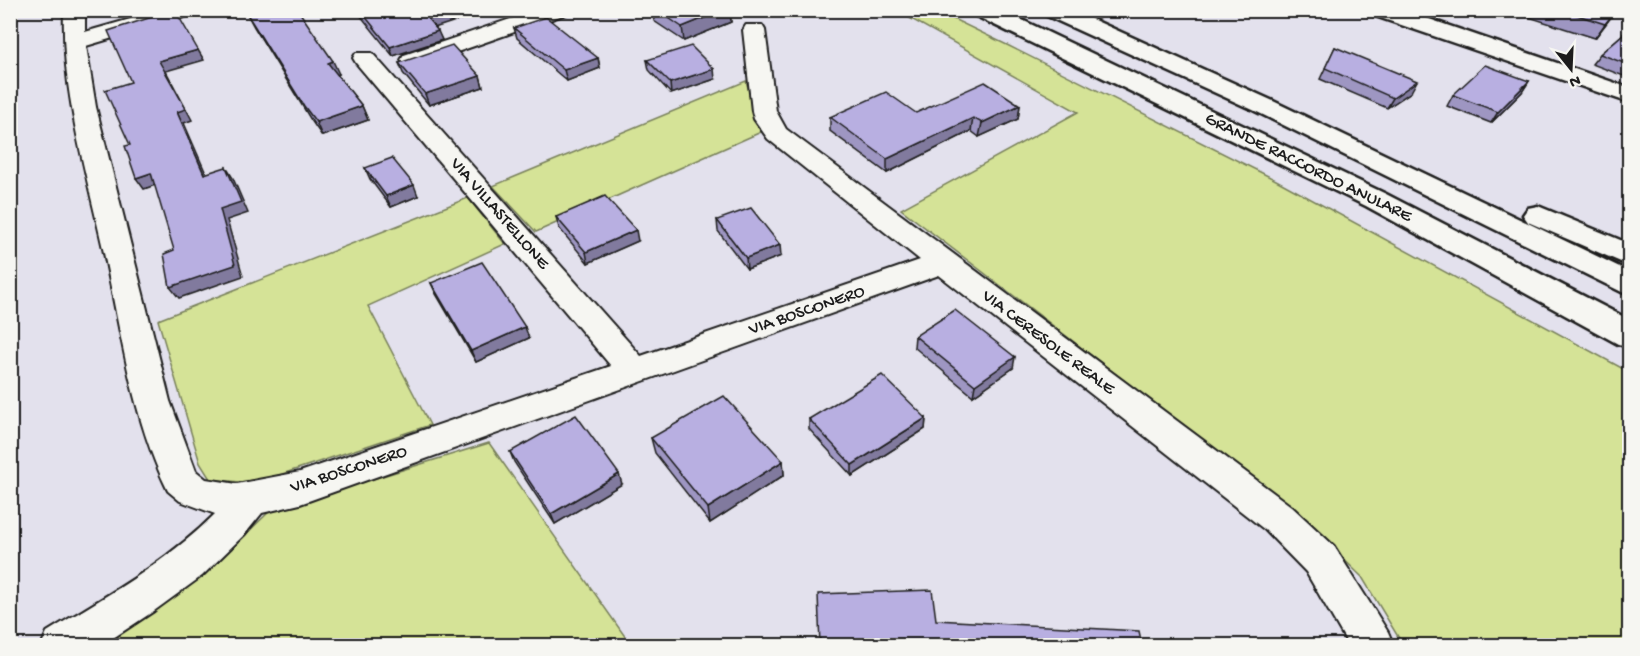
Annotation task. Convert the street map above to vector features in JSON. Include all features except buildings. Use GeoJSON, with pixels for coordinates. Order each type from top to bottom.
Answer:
{"type":"FeatureCollection","features":[{"type":"Feature","properties":{"kind":"main road","name":"GRANDE RACCORDO ANULARE"},"geometry":{"type":"LineString","coordinates":[[982,10],[1376,200],[1629,335]]}},
{"type":"Feature","properties":{"kind":"main road","name":"GRANDE RACCORDO ANULARE"},"geometry":{"type":"LineString","coordinates":[[1053,10],[1262,105],[1629,285]]}},
{"type":"Feature","properties":{"kind":"main road"},"geometry":{"type":"LineString","coordinates":[[1380,10],[1629,96]]}},
{"type":"Feature","properties":{"kind":"main road"},"geometry":{"type":"LineString","coordinates":[[1262,105],[1429,168],[1629,256]]}},
{"type":"Feature","properties":{"kind":"street","name":"VIA BOSCONERO"},"geometry":{"type":"LineString","coordinates":[[75,10],[74,42],[84,107],[153,401],[176,470],[189,489],[198,494],[219,499],[251,498],[300,488],[943,263]]}},
{"type":"Feature","properties":{"kind":"street"},"geometry":{"type":"LineString","coordinates":[[74,42],[187,10]]}},
{"type":"Feature","properties":{"kind":"street","name":"VIA VILLASTELLONE"},"geometry":{"type":"LineString","coordinates":[[559,10],[370,65],[635,371]]}},
{"type":"Feature","properties":{"kind":"street","name":"VIA CERESOLE REALE"},"geometry":{"type":"LineString","coordinates":[[754,30],[764,111],[771,126],[943,263],[1278,518],[1320,559],[1373,645]]}},
{"type":"Feature","properties":{"kind":"street"},"geometry":{"type":"LineString","coordinates":[[62,645],[170,579],[200,557],[220,537],[251,498]]}},
{"type":"Feature","properties":{"kind":"green space"},"geometry":{"type":"Polygon","coordinates":[[[897,11],[937,11],[1007,45],[1276,180],[1629,372],[1629,645],[1403,645],[1362,577],[1295,512],[901,209],[1078,112],[897,11]]]}},
{"type":"Feature","properties":{"kind":"green space"},"geometry":{"type":"Polygon","coordinates":[[[746,81],[761,132],[536,232],[493,186],[746,81]]]}},
{"type":"Feature","properties":{"kind":"green space"},"geometry":{"type":"Polygon","coordinates":[[[468,198],[505,244],[368,306],[430,425],[273,477],[240,482],[210,479],[200,463],[158,320],[468,198]]]}},
{"type":"Feature","properties":{"kind":"green space"},"geometry":{"type":"Polygon","coordinates":[[[489,443],[631,645],[105,646],[223,556],[270,511],[489,443]]]}}]}
